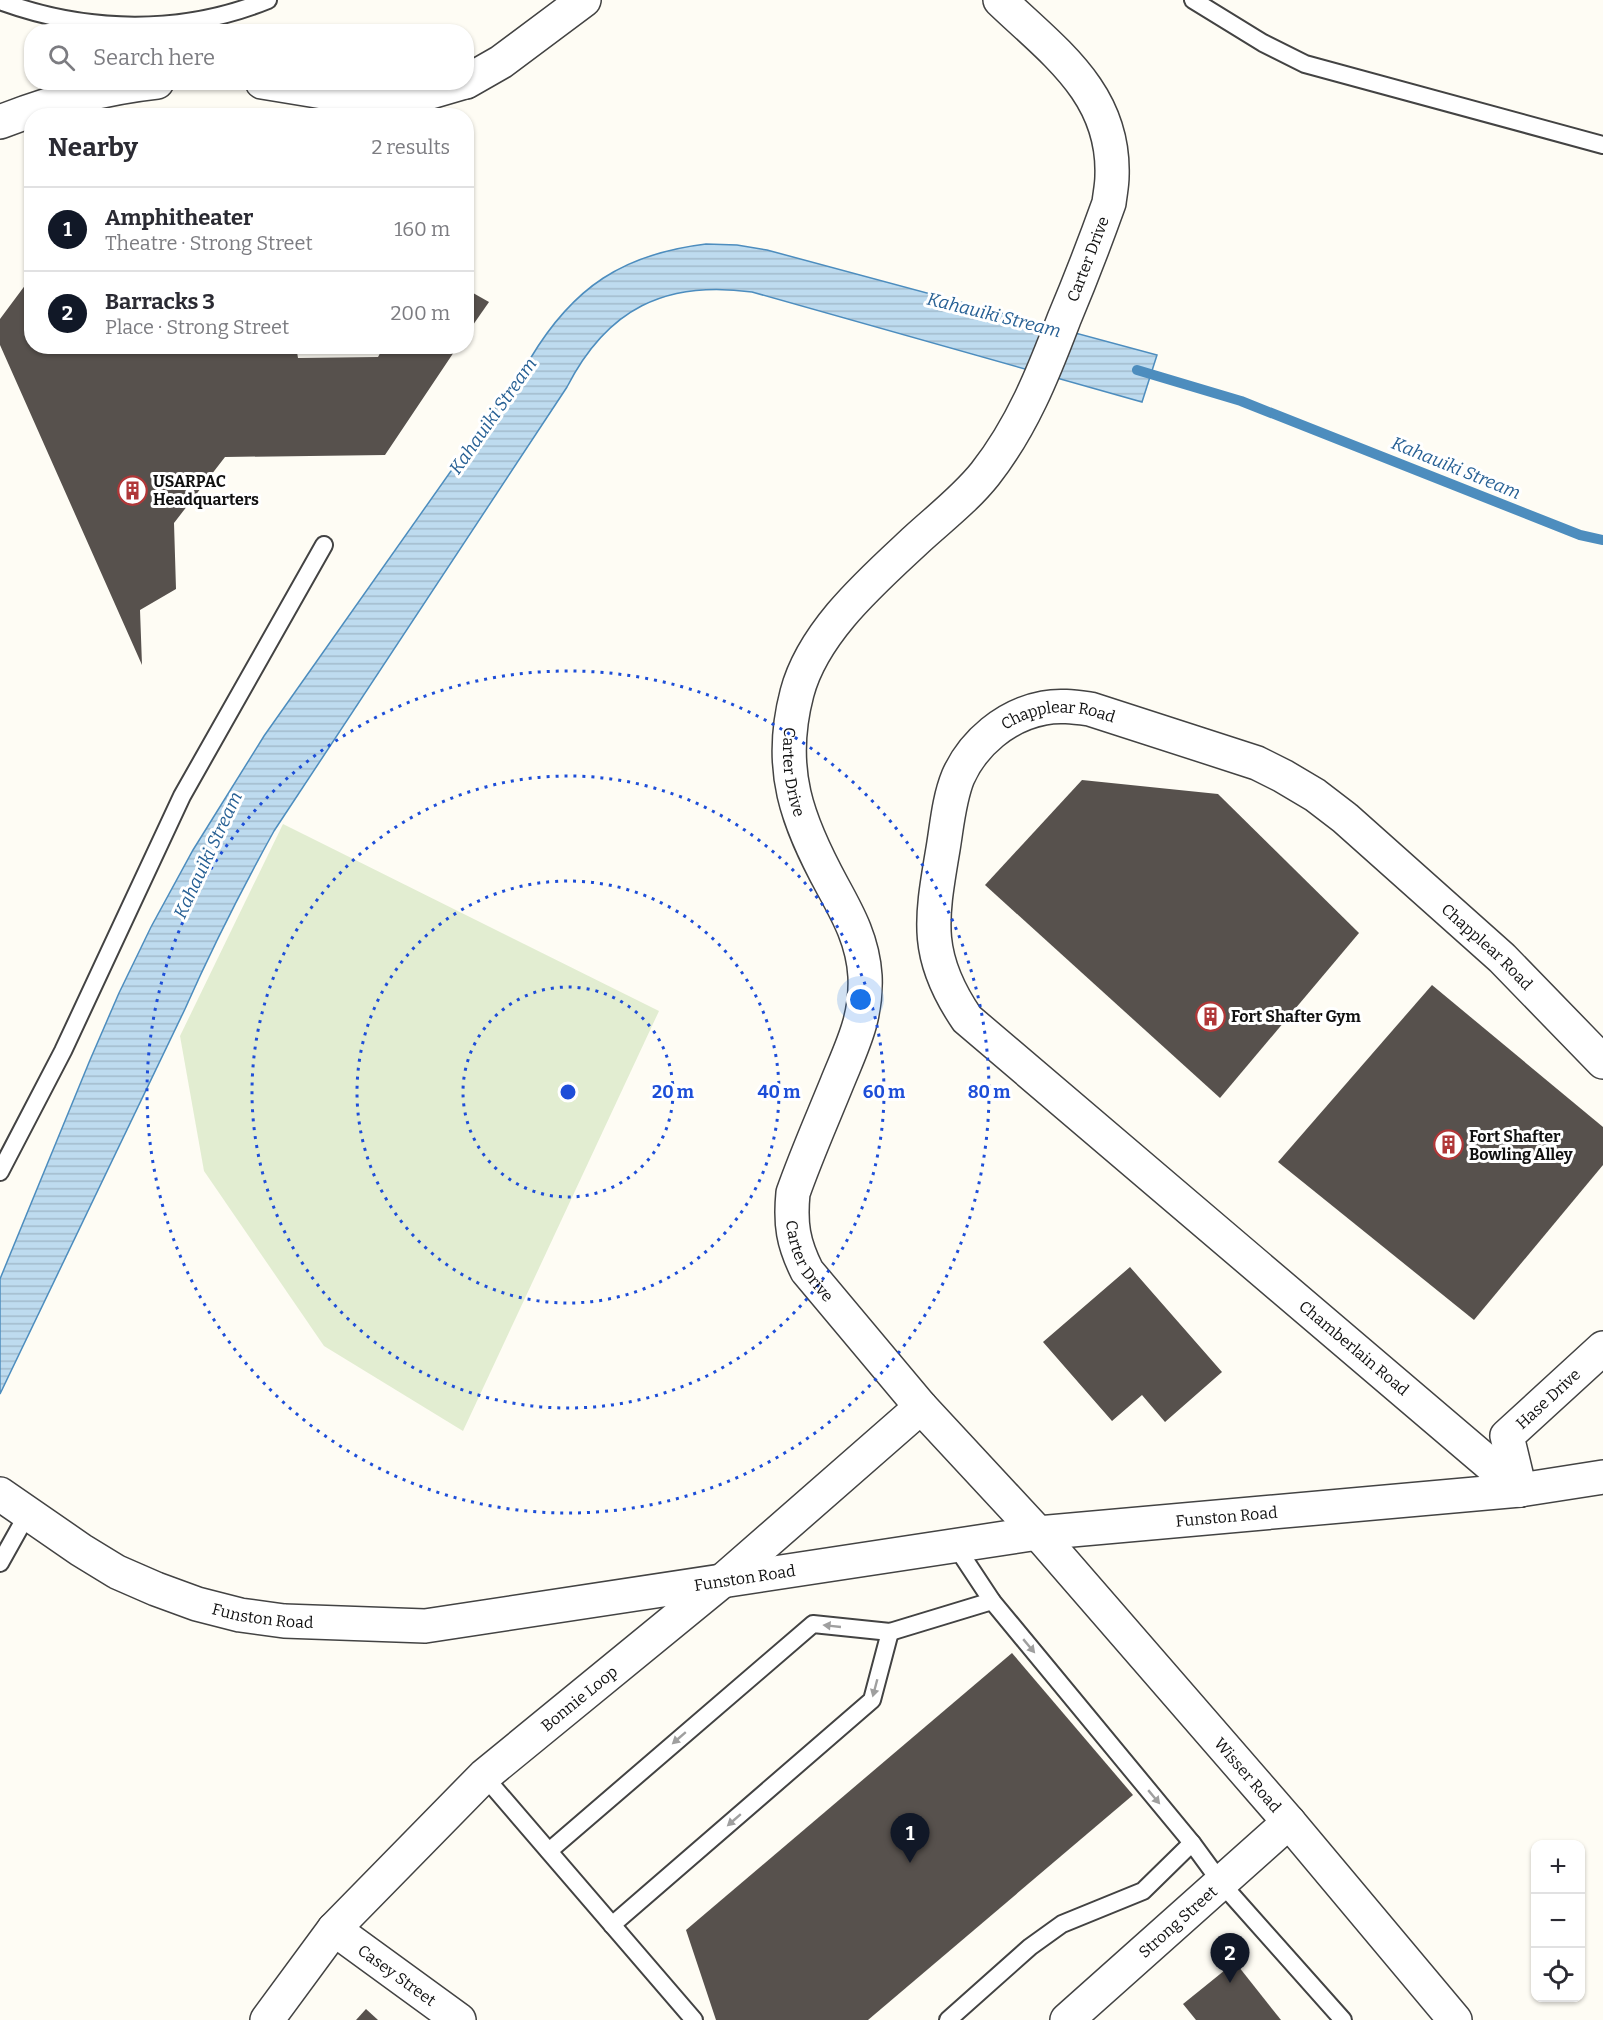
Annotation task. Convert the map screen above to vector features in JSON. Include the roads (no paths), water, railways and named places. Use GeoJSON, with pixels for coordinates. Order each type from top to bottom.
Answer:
{"type":"FeatureCollection","features":[{"type":"Feature","properties":{"kind":"street"},"geometry":{"type":"LineString","coordinates":[[474,77],[501,62],[584,0]]}},
{"type":"Feature","properties":{"kind":"street","name":"Carter Drive"},"geometry":{"type":"LineString","coordinates":[[1005,2],[1078,75],[1097,106],[1111,149],[1112,176],[1109,203],[1040,380],[1025,413],[1006,445],[964,498],[917,539],[841,614],[822,638],[807,664],[797,691],[788,748],[795,803],[804,831],[856,930],[862,952],[865,998],[862,1022],[794,1193],[791,1212],[792,1232],[807,1270],[921,1407],[1038,1533]]}},
{"type":"Feature","properties":{"kind":"street"},"geometry":{"type":"LineString","coordinates":[[35,108],[105,90]]}},
{"type":"Feature","properties":{"kind":"street"},"geometry":{"type":"LineString","coordinates":[[311,90],[403,96],[438,90]]}},
{"type":"Feature","properties":{"kind":"street"},"geometry":{"type":"LineString","coordinates":[[0,122],[24,112]]}},
{"type":"Feature","properties":{"kind":"street","name":"Chapplear Road"},"geometry":{"type":"LineString","coordinates":[[1187,1207],[967,1019],[952,997],[941,972],[933,927],[934,904],[951,800],[958,778],[969,758],[984,740],[1001,726],[1022,715],[1055,707],[1089,709],[1230,753],[1283,776],[1315,795],[1486,944],[1603,1062]]}},
{"type":"Feature","properties":{"kind":"street","name":"Chamberlain Road"},"geometry":{"type":"LineString","coordinates":[[1187,1207],[1520,1490]]}},
{"type":"Feature","properties":{"kind":"street","name":"Hase Drive"},"geometry":{"type":"LineString","coordinates":[[1520,1490],[1507,1436],[1603,1348]]}},
{"type":"Feature","properties":{"kind":"street","name":"Bonnie Loop"},"geometry":{"type":"LineString","coordinates":[[267,2020],[334,1929],[484,1776],[721,1582],[921,1407]]}},
{"type":"Feature","properties":{"kind":"street","name":"Funston Road"},"geometry":{"type":"LineString","coordinates":[[0,1494],[117,1572],[197,1604],[240,1615],[284,1622],[425,1626],[1038,1533],[1520,1490],[1603,1477]]}},
{"type":"Feature","properties":{"kind":"street","name":"Wisser Road"},"geometry":{"type":"LineString","coordinates":[[1038,1533],[1290,1822],[1455,2020]]}},
{"type":"Feature","properties":{"kind":"street","name":"Strong Street"},"geometry":{"type":"LineString","coordinates":[[1067,2020],[1290,1822]]}},
{"type":"Feature","properties":{"kind":"street","name":"Casey Street"},"geometry":{"type":"LineString","coordinates":[[334,1929],[459,2020]]}},
{"type":"Feature","properties":{"kind":"lane"},"geometry":{"type":"LineString","coordinates":[[175,24],[250,8],[268,0]]}},
{"type":"Feature","properties":{"kind":"lane"},"geometry":{"type":"LineString","coordinates":[[1193,0],[1263,43],[1305,64],[1603,145]]}},
{"type":"Feature","properties":{"kind":"lane"},"geometry":{"type":"LineString","coordinates":[[0,1],[62,19],[93,24]]}},
{"type":"Feature","properties":{"kind":"lane"},"geometry":{"type":"LineString","coordinates":[[0,1172],[63,1051],[182,796],[324,545]]}},
{"type":"Feature","properties":{"kind":"lane"},"geometry":{"type":"LineString","coordinates":[[0,1563],[28,1514]]}},
{"type":"Feature","properties":{"kind":"lane"},"geometry":{"type":"LineString","coordinates":[[955,1545],[992,1601],[1192,1844],[1222,1884],[1343,2020]]}},
{"type":"Feature","properties":{"kind":"lane"},"geometry":{"type":"LineString","coordinates":[[549,1851],[813,1624],[890,1632],[992,1601]]}},
{"type":"Feature","properties":{"kind":"lane"},"geometry":{"type":"LineString","coordinates":[[612,1925],[872,1700],[890,1632]]}},
{"type":"Feature","properties":{"kind":"lane"},"geometry":{"type":"LineString","coordinates":[[484,1776],[694,2020]]}},
{"type":"Feature","properties":{"kind":"lane"},"geometry":{"type":"LineString","coordinates":[[948,2020],[1030,1947],[1062,1924],[1143,1892],[1192,1844]]}},
{"type":"Feature","properties":{"kind":"water"},"geometry":{"type":"Polygon","coordinates":[[[706,244],[737,245],[767,250],[1157,355],[1142,402],[752,292],[721,289],[666,296],[642,306],[620,320],[583,360],[274,831],[217,941],[0,1394],[0,1279],[119,993],[151,927],[193,850],[264,736],[564,312],[603,278],[625,266],[650,256],[706,244]]]}},
{"type":"Feature","properties":{"kind":"waterway","name":"Kahauiki Stream"},"geometry":{"type":"LineString","coordinates":[[1137,370],[1241,401],[1580,535],[1603,540]]}},
{"type":"Feature","properties":{"kind":"place","name":"USARPAC Headquarters"},"geometry":{"type":"Point","coordinates":[132,490]}},
{"type":"Feature","properties":{"kind":"place","name":"Fort Shafter Gym"},"geometry":{"type":"Point","coordinates":[1210,1016]}},
{"type":"Feature","properties":{"kind":"place","name":"Fort Shafter Bowling Alley"},"geometry":{"type":"Point","coordinates":[1448,1145]}},
{"type":"Feature","properties":{"kind":"place","name":"Amphitheater"},"geometry":{"type":"Point","coordinates":[910,1863]}},
{"type":"Feature","properties":{"kind":"place","name":"Barracks 3"},"geometry":{"type":"Point","coordinates":[1230,1983]}}]}
